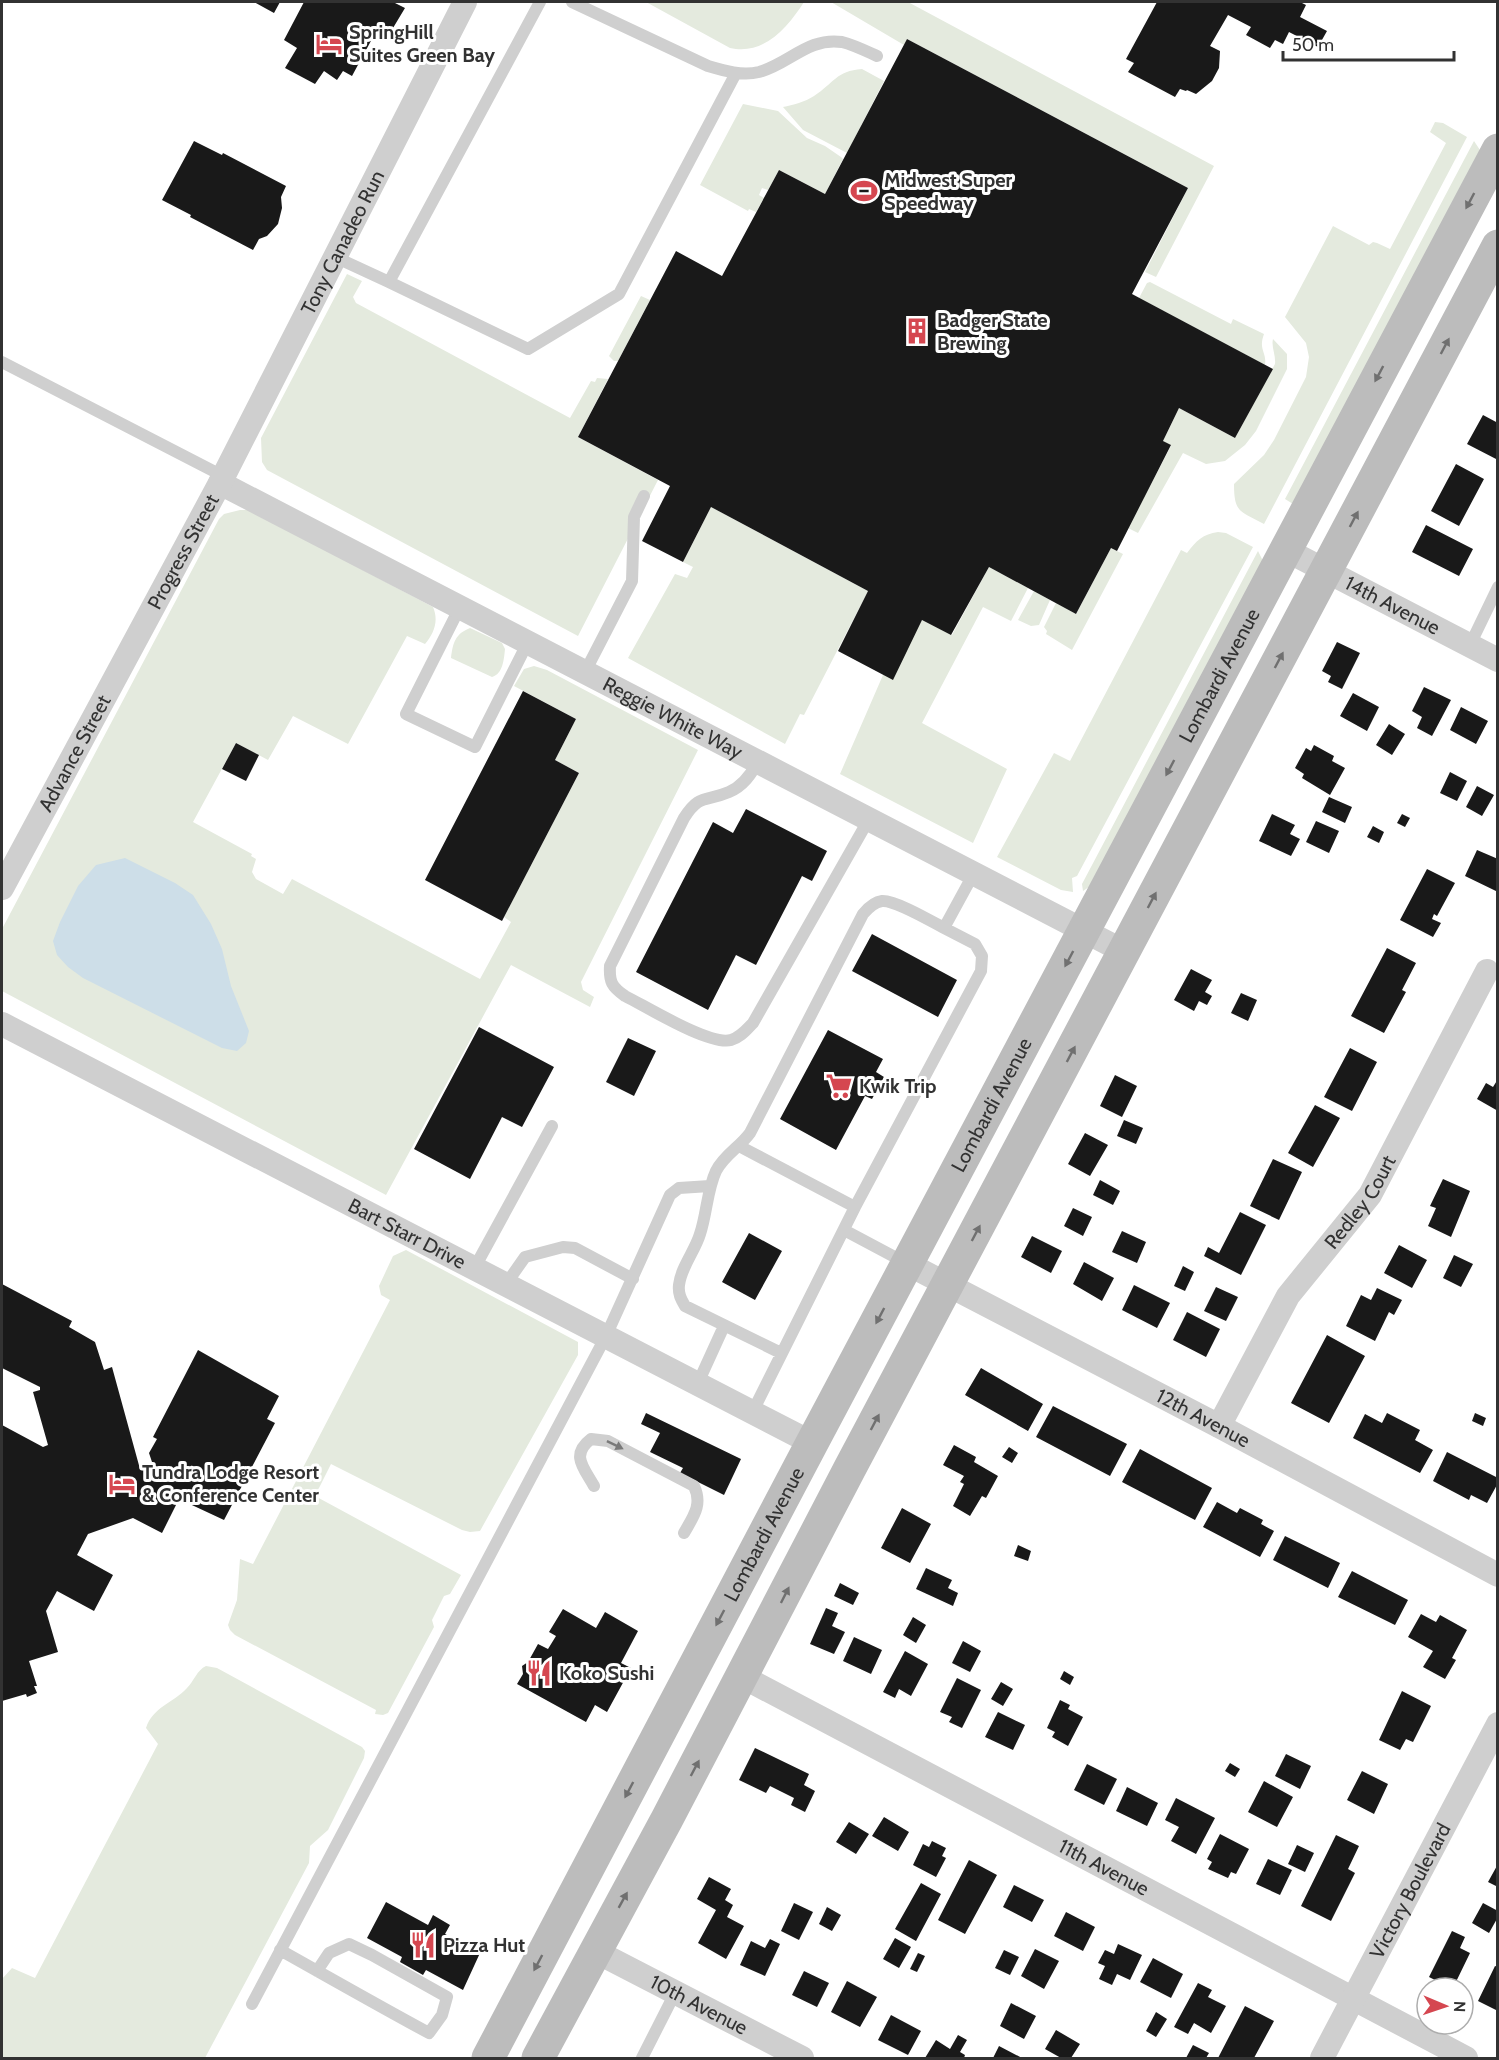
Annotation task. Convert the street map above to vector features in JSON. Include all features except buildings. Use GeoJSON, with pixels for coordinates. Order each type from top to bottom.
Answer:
{"type":"FeatureCollection","features":[{"type":"Feature","properties":{"kind":"main road","name":"Lombardi Avenue"},"geometry":{"type":"LineString","coordinates":[[488,2058],[1497,150]]}},
{"type":"Feature","properties":{"kind":"main road"},"geometry":{"type":"LineString","coordinates":[[538,2058],[743,1677],[819,1528],[1497,246]]}},
{"type":"Feature","properties":{"kind":"main road"},"geometry":{"type":"LineString","coordinates":[[812,1443],[827,1452],[831,1460],[830,1470],[814,1510],[819,1528]]}},
{"type":"Feature","properties":{"kind":"street","name":"Tony Canadeo Run"},"geometry":{"type":"LineString","coordinates":[[222,480],[465,2]]}},
{"type":"Feature","properties":{"kind":"street","name":"Reggie White Way"},"geometry":{"type":"LineString","coordinates":[[222,480],[460,607],[1125,952]]}},
{"type":"Feature","properties":{"kind":"street","name":"Progress Street"},"geometry":{"type":"LineString","coordinates":[[147,619],[222,480]]}},
{"type":"Feature","properties":{"kind":"street","name":"14th Avenue"},"geometry":{"type":"LineString","coordinates":[[1286,550],[1497,660]]}},
{"type":"Feature","properties":{"kind":"street","name":"Advance Street"},"geometry":{"type":"LineString","coordinates":[[2,888],[147,619]]}},
{"type":"Feature","properties":{"kind":"street","name":"Redley Court"},"geometry":{"type":"LineString","coordinates":[[1219,1426],[1288,1296],[1370,1195],[1487,971]]}},
{"type":"Feature","properties":{"kind":"street","name":"Bart Starr Drive"},"geometry":{"type":"LineString","coordinates":[[2,1024],[812,1443]]}},
{"type":"Feature","properties":{"kind":"street","name":"12th Avenue"},"geometry":{"type":"LineString","coordinates":[[908,1264],[1219,1426],[1497,1575]]}},
{"type":"Feature","properties":{"kind":"street","name":"11th Avenue"},"geometry":{"type":"LineString","coordinates":[[743,1677],[1466,2058]]}},
{"type":"Feature","properties":{"kind":"street","name":"Victory Boulevard"},"geometry":{"type":"LineString","coordinates":[[1322,2058],[1497,1724]]}},
{"type":"Feature","properties":{"kind":"street","name":"10th Avenue"},"geometry":{"type":"LineString","coordinates":[[595,1951],[802,2058]]}},
{"type":"Feature","properties":{"kind":"lane"},"geometry":{"type":"LineString","coordinates":[[389,282],[540,2]]}},
{"type":"Feature","properties":{"kind":"lane"},"geometry":{"type":"LineString","coordinates":[[572,2],[708,66],[736,73],[759,72],[805,48],[823,43],[840,42],[877,56]]}},
{"type":"Feature","properties":{"kind":"lane"},"geometry":{"type":"LineString","coordinates":[[335,257],[528,349],[620,294],[736,73]]}},
{"type":"Feature","properties":{"kind":"lane"},"geometry":{"type":"LineString","coordinates":[[2,362],[222,480]]}},
{"type":"Feature","properties":{"kind":"lane"},"geometry":{"type":"LineString","coordinates":[[585,672],[632,581],[634,517],[644,496]]}},
{"type":"Feature","properties":{"kind":"lane"},"geometry":{"type":"LineString","coordinates":[[1470,645],[1497,587]]}},
{"type":"Feature","properties":{"kind":"lane"},"geometry":{"type":"LineString","coordinates":[[460,607],[406,714],[475,747],[528,642]]}},
{"type":"Feature","properties":{"kind":"lane"},"geometry":{"type":"LineString","coordinates":[[758,761],[750,776],[740,786],[728,793],[700,800],[691,807],[684,818],[610,966],[609,978],[614,988],[625,996],[716,1041],[730,1041],[741,1035],[753,1023],[869,819]]}},
{"type":"Feature","properties":{"kind":"lane"},"geometry":{"type":"LineString","coordinates":[[944,928],[974,873]]}},
{"type":"Feature","properties":{"kind":"lane"},"geometry":{"type":"LineString","coordinates":[[753,1411],[844,1230],[855,1207],[981,971],[982,956],[975,944],[893,903],[882,901],[872,905],[863,914],[750,1133],[717,1169],[710,1186],[700,1236],[681,1277],[680,1298],[685,1306],[782,1353]]}},
{"type":"Feature","properties":{"kind":"lane"},"geometry":{"type":"LineString","coordinates":[[475,1267],[552,1126]]}},
{"type":"Feature","properties":{"kind":"lane"},"geometry":{"type":"LineString","coordinates":[[739,1146],[855,1207]]}},
{"type":"Feature","properties":{"kind":"lane"},"geometry":{"type":"LineString","coordinates":[[252,2004],[606,1336],[670,1195],[679,1188],[710,1186]]}},
{"type":"Feature","properties":{"kind":"lane"},"geometry":{"type":"LineString","coordinates":[[844,1230],[908,1264]]}},
{"type":"Feature","properties":{"kind":"lane"},"geometry":{"type":"LineString","coordinates":[[507,1284],[525,1257],[563,1246],[575,1248],[633,1279]]}},
{"type":"Feature","properties":{"kind":"lane"},"geometry":{"type":"LineString","coordinates":[[698,1383],[724,1326]]}},
{"type":"Feature","properties":{"kind":"lane"},"geometry":{"type":"LineString","coordinates":[[594,1486],[580,1463],[580,1453],[583,1445],[591,1439],[608,1441],[694,1486],[697,1493],[697,1510],[684,1533]]}},
{"type":"Feature","properties":{"kind":"lane"},"geometry":{"type":"LineString","coordinates":[[280,1950],[317,1971],[429,2033],[442,2016],[447,1997],[407,1973],[349,1944],[329,1953],[317,1971]]}},
{"type":"Feature","properties":{"kind":"lane"},"geometry":{"type":"LineString","coordinates":[[642,2058],[675,1993]]}},
{"type":"Feature","properties":{"kind":"shaded area"},"geometry":{"type":"Polygon","coordinates":[[[646,2],[804,2],[783,30],[774,37],[754,48],[742,49],[730,48],[646,2]]]}},
{"type":"Feature","properties":{"kind":"shaded area"},"geometry":{"type":"Polygon","coordinates":[[[831,2],[908,2],[1214,166],[1156,277],[1145,272],[1188,188],[907,39],[904,45],[831,2]]]}},
{"type":"Feature","properties":{"kind":"shaded area"},"geometry":{"type":"Polygon","coordinates":[[[862,69],[884,81],[847,153],[803,130],[783,107],[807,100],[846,72],[862,69]]]}},
{"type":"Feature","properties":{"kind":"shaded area"},"geometry":{"type":"Polygon","coordinates":[[[743,104],[778,111],[807,138],[825,146],[843,159],[825,194],[779,170],[768,190],[762,188],[759,195],[764,198],[756,212],[749,209],[748,211],[700,185],[743,104]]]}},
{"type":"Feature","properties":{"kind":"shaded area"},"geometry":{"type":"Polygon","coordinates":[[[1435,122],[1443,123],[1467,137],[1264,524],[1237,506],[1234,484],[1264,455],[1306,377],[1309,357],[1306,343],[1285,317],[1333,226],[1369,245],[1373,242],[1390,249],[1446,143],[1430,132],[1435,122]]]}},
{"type":"Feature","properties":{"kind":"shaded area"},"geometry":{"type":"Polygon","coordinates":[[[1474,141],[1480,150],[1293,504],[1285,499],[1474,141]]]}},
{"type":"Feature","properties":{"kind":"shaded area"},"geometry":{"type":"Polygon","coordinates":[[[347,274],[362,281],[353,297],[356,303],[570,418],[591,381],[595,382],[597,378],[608,379],[578,437],[658,480],[578,636],[267,470],[262,462],[261,438],[347,274]]]}},
{"type":"Feature","properties":{"kind":"shaded area"},"geometry":{"type":"Polygon","coordinates":[[[1150,282],[1231,324],[1233,319],[1264,334],[1262,347],[1265,365],[1139,298],[1147,283],[1150,282]]]}},
{"type":"Feature","properties":{"kind":"shaded area"},"geometry":{"type":"Polygon","coordinates":[[[641,296],[650,300],[618,361],[614,361],[609,356],[641,296]]]}},
{"type":"Feature","properties":{"kind":"shaded area"},"geometry":{"type":"Polygon","coordinates":[[[1273,339],[1287,354],[1287,369],[1256,431],[1245,445],[1225,461],[1206,464],[1183,453],[1138,533],[1128,528],[1171,446],[1163,441],[1179,408],[1235,438],[1275,364],[1273,339]]]}},
{"type":"Feature","properties":{"kind":"shaded area"},"geometry":{"type":"Polygon","coordinates":[[[711,507],[868,591],[804,715],[800,714],[785,744],[628,658],[675,574],[687,578],[693,567],[683,562],[711,507]]]}},
{"type":"Feature","properties":{"kind":"shaded area"},"geometry":{"type":"Polygon","coordinates":[[[248,510],[259,515],[433,607],[436,617],[431,636],[425,644],[407,636],[348,744],[293,716],[268,760],[236,743],[193,822],[252,854],[251,856],[256,859],[252,872],[256,879],[283,894],[292,879],[480,979],[511,922],[504,917],[579,773],[555,760],[576,719],[514,686],[524,669],[534,666],[547,670],[698,750],[581,982],[583,990],[594,997],[590,1007],[511,965],[386,1195],[2,991],[2,929],[219,519],[224,514],[248,510]]]}},
{"type":"Feature","properties":{"kind":"shaded area"},"geometry":{"type":"Polygon","coordinates":[[[1218,532],[1226,533],[1253,547],[1077,876],[1072,878],[1073,892],[1061,890],[997,857],[1054,753],[1070,761],[1181,550],[1187,553],[1200,539],[1218,532]]]}},
{"type":"Feature","properties":{"kind":"shaded area"},"geometry":{"type":"Polygon","coordinates":[[[1111,548],[1123,554],[1072,650],[1046,634],[1044,627],[1056,603],[1076,614],[1111,548]]]}},
{"type":"Feature","properties":{"kind":"shaded area"},"geometry":{"type":"Polygon","coordinates":[[[1258,551],[1263,561],[1089,887],[1083,891],[1082,884],[1258,551]]]}},
{"type":"Feature","properties":{"kind":"shaded area"},"geometry":{"type":"Polygon","coordinates":[[[989,567],[1028,588],[1011,621],[983,607],[922,723],[1007,769],[973,843],[840,774],[883,675],[922,620],[952,635],[989,567]]]}},
{"type":"Feature","properties":{"kind":"shaded area"},"geometry":{"type":"Polygon","coordinates":[[[1034,591],[1050,600],[1039,625],[1031,626],[1018,620],[1034,591]]]}},
{"type":"Feature","properties":{"kind":"shaded area"},"geometry":{"type":"Polygon","coordinates":[[[470,628],[502,643],[505,649],[501,669],[492,677],[451,658],[456,640],[461,633],[470,628]]]}},
{"type":"Feature","properties":{"kind":"shaded area"},"geometry":{"type":"Polygon","coordinates":[[[125,858],[175,883],[193,895],[211,924],[222,949],[231,986],[249,1031],[246,1043],[237,1051],[222,1048],[83,978],[57,955],[53,941],[78,886],[96,865],[125,858]]]}},
{"type":"Feature","properties":{"kind":"shaded area"},"geometry":{"type":"Polygon","coordinates":[[[406,1250],[578,1342],[578,1355],[480,1531],[462,1530],[331,1464],[315,1496],[461,1575],[450,1594],[444,1596],[432,1620],[434,1627],[388,1713],[383,1715],[375,1714],[376,1710],[235,1635],[228,1625],[237,1600],[240,1559],[253,1564],[390,1300],[381,1295],[379,1286],[393,1256],[406,1250]]]}},
{"type":"Feature","properties":{"kind":"shaded area"},"geometry":{"type":"Polygon","coordinates":[[[206,1666],[217,1668],[362,1747],[365,1751],[364,1758],[328,1830],[310,1846],[309,1863],[205,2058],[2,2058],[2,1979],[12,1968],[35,1978],[158,1744],[146,1728],[149,1721],[158,1710],[182,1693],[200,1670],[206,1666]]]}},
{"type":"Feature","properties":{"kind":"place","name":"SpringHill Suites Green Bay"},"geometry":{"type":"Point","coordinates":[329,44]}},
{"type":"Feature","properties":{"kind":"place","name":"Midwest Super Speedway"},"geometry":{"type":"Point","coordinates":[864,191]}},
{"type":"Feature","properties":{"kind":"place","name":"Badger State Brewing"},"geometry":{"type":"Point","coordinates":[917,331]}},
{"type":"Feature","properties":{"kind":"place","name":"Kwik Trip"},"geometry":{"type":"Point","coordinates":[839,1086]}},
{"type":"Feature","properties":{"kind":"place","name":"Tundra Lodge Resort & Conference Center"},"geometry":{"type":"Point","coordinates":[122,1484]}},
{"type":"Feature","properties":{"kind":"place","name":"Koko Sushi"},"geometry":{"type":"Point","coordinates":[539,1673]}},
{"type":"Feature","properties":{"kind":"place","name":"Pizza Hut"},"geometry":{"type":"Point","coordinates":[423,1945]}}]}
